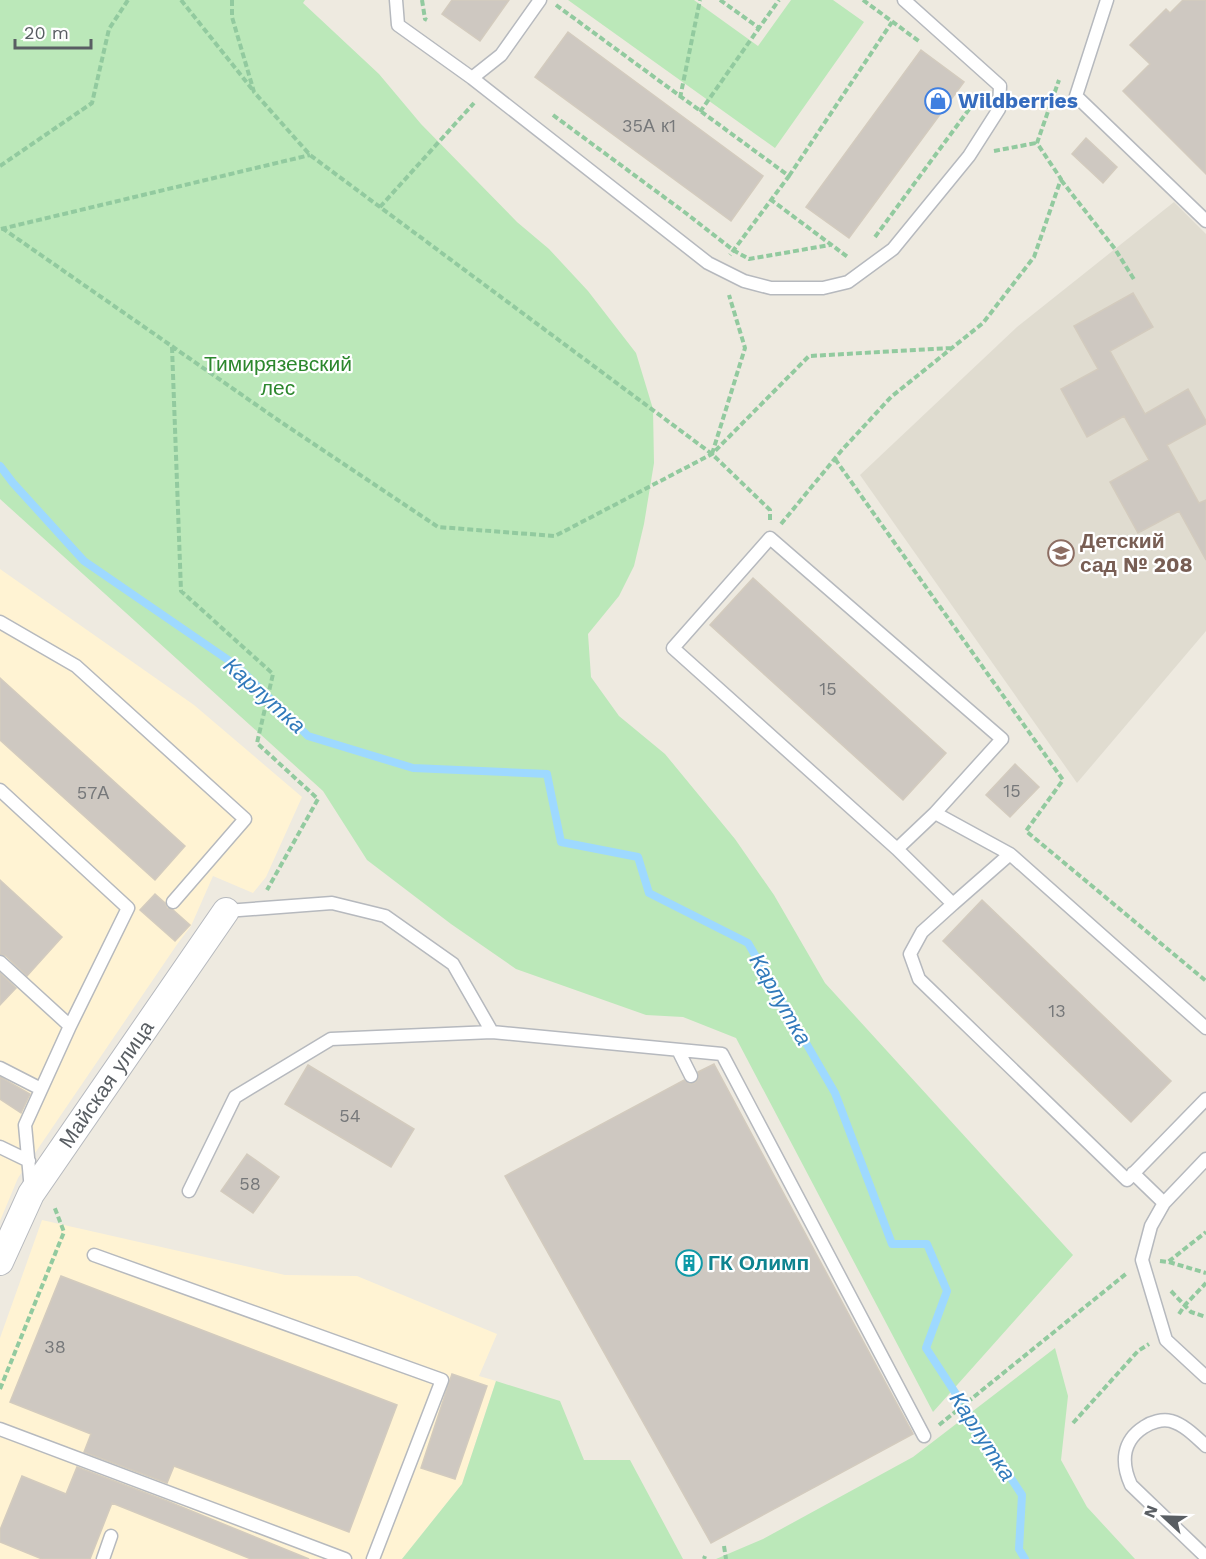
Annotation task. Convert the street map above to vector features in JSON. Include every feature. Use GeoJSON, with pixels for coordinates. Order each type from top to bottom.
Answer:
{"type":"FeatureCollection","features":[{"type":"Feature","properties":{"kind":"street","name":"Майская улица"},"geometry":{"type":"LineString","coordinates":[[0,1262],[34,1177],[226,911]]}},
{"type":"Feature","properties":{"kind":"lane"},"geometry":{"type":"LineString","coordinates":[[396,0],[399,25],[472,78],[708,263],[744,281],[771,288],[823,288],[848,282],[893,249],[969,156],[999,109],[1000,86],[905,1]]}},
{"type":"Feature","properties":{"kind":"lane"},"geometry":{"type":"LineString","coordinates":[[472,78],[501,55],[540,0]]}},
{"type":"Feature","properties":{"kind":"lane"},"geometry":{"type":"LineString","coordinates":[[1107,0],[1076,96],[1206,221]]}},
{"type":"Feature","properties":{"kind":"lane"},"geometry":{"type":"LineString","coordinates":[[897,849],[935,813],[1002,739],[770,538],[673,648],[897,849],[953,904]]}},
{"type":"Feature","properties":{"kind":"lane"},"geometry":{"type":"LineString","coordinates":[[0,622],[76,666],[245,819],[173,902]]}},
{"type":"Feature","properties":{"kind":"lane"},"geometry":{"type":"LineString","coordinates":[[0,790],[128,908],[25,1125],[34,1177]]}},
{"type":"Feature","properties":{"kind":"lane"},"geometry":{"type":"LineString","coordinates":[[935,813],[1010,854],[1206,1028]]}},
{"type":"Feature","properties":{"kind":"lane"},"geometry":{"type":"LineString","coordinates":[[1010,854],[922,932],[910,954],[919,979],[1127,1180],[1206,1099]]}},
{"type":"Feature","properties":{"kind":"lane"},"geometry":{"type":"LineString","coordinates":[[226,911],[332,903],[384,916],[453,964],[492,1032]]}},
{"type":"Feature","properties":{"kind":"lane"},"geometry":{"type":"LineString","coordinates":[[0,962],[70,1026]]}},
{"type":"Feature","properties":{"kind":"lane"},"geometry":{"type":"LineString","coordinates":[[189,1191],[235,1097],[331,1039],[492,1032],[722,1054],[924,1436]]}},
{"type":"Feature","properties":{"kind":"lane"},"geometry":{"type":"LineString","coordinates":[[678,1050],[691,1076]]}},
{"type":"Feature","properties":{"kind":"lane"},"geometry":{"type":"LineString","coordinates":[[0,1068],[41,1089]]}},
{"type":"Feature","properties":{"kind":"lane"},"geometry":{"type":"LineString","coordinates":[[0,1147],[34,1177]]}},
{"type":"Feature","properties":{"kind":"lane"},"geometry":{"type":"LineString","coordinates":[[1206,1158],[1164,1203],[1151,1226],[1142,1260],[1166,1340],[1206,1377]]}},
{"type":"Feature","properties":{"kind":"lane"},"geometry":{"type":"LineString","coordinates":[[1133,1173],[1164,1203]]}},
{"type":"Feature","properties":{"kind":"lane"},"geometry":{"type":"LineString","coordinates":[[94,1255],[442,1380],[373,1559]]}},
{"type":"Feature","properties":{"kind":"lane"},"geometry":{"type":"LineString","coordinates":[[1206,1446],[1186,1429],[1171,1421],[1160,1420],[1133,1434],[1125,1448],[1124,1458],[1126,1474],[1131,1485],[1206,1557]]}},
{"type":"Feature","properties":{"kind":"lane"},"geometry":{"type":"LineString","coordinates":[[0,1429],[345,1559]]}},
{"type":"Feature","properties":{"kind":"lane"},"geometry":{"type":"LineString","coordinates":[[103,1559],[111,1536]]}},
{"type":"Feature","properties":{"kind":"path"},"geometry":{"type":"LineString","coordinates":[[0,166],[92,103],[109,29],[128,0]]}},
{"type":"Feature","properties":{"kind":"path"},"geometry":{"type":"LineString","coordinates":[[181,0],[254,92],[310,155],[712,454],[770,510],[770,538]]}},
{"type":"Feature","properties":{"kind":"path"},"geometry":{"type":"LineString","coordinates":[[232,0],[232,17],[254,92]]}},
{"type":"Feature","properties":{"kind":"path"},"geometry":{"type":"LineString","coordinates":[[422,0],[425,19],[434,26]]}},
{"type":"Feature","properties":{"kind":"path"},"geometry":{"type":"LineString","coordinates":[[681,98],[700,0]]}},
{"type":"Feature","properties":{"kind":"path"},"geometry":{"type":"LineString","coordinates":[[720,0],[759,28]]}},
{"type":"Feature","properties":{"kind":"path"},"geometry":{"type":"LineString","coordinates":[[700,112],[778,0]]}},
{"type":"Feature","properties":{"kind":"path"},"geometry":{"type":"LineString","coordinates":[[863,0],[929,49]]}},
{"type":"Feature","properties":{"kind":"path"},"geometry":{"type":"LineString","coordinates":[[712,454],[745,348],[721,270],[770,199],[789,177],[905,1]]}},
{"type":"Feature","properties":{"kind":"path"},"geometry":{"type":"LineString","coordinates":[[553,3],[789,177]]}},
{"type":"Feature","properties":{"kind":"path"},"geometry":{"type":"LineString","coordinates":[[1036,143],[1060,77]]}},
{"type":"Feature","properties":{"kind":"path"},"geometry":{"type":"LineString","coordinates":[[871,243],[984,89]]}},
{"type":"Feature","properties":{"kind":"path"},"geometry":{"type":"LineString","coordinates":[[380,207],[485,90]]}},
{"type":"Feature","properties":{"kind":"path"},"geometry":{"type":"LineString","coordinates":[[545,109],[733,250],[749,259],[830,245]]}},
{"type":"Feature","properties":{"kind":"path"},"geometry":{"type":"LineString","coordinates":[[969,156],[1036,143]]}},
{"type":"Feature","properties":{"kind":"path"},"geometry":{"type":"LineString","coordinates":[[1036,143],[1136,281]]}},
{"type":"Feature","properties":{"kind":"path"},"geometry":{"type":"LineString","coordinates":[[1,229],[310,155]]}},
{"type":"Feature","properties":{"kind":"path"},"geometry":{"type":"LineString","coordinates":[[770,538],[842,450],[891,397],[983,323],[1034,257],[1061,179]]}},
{"type":"Feature","properties":{"kind":"path"},"geometry":{"type":"LineString","coordinates":[[770,199],[857,263]]}},
{"type":"Feature","properties":{"kind":"path"},"geometry":{"type":"LineString","coordinates":[[1,229],[438,526],[555,536],[712,454],[809,356],[952,348]]}},
{"type":"Feature","properties":{"kind":"path"},"geometry":{"type":"LineString","coordinates":[[172,347],[181,591],[273,674],[257,743],[318,799],[256,909]]}},
{"type":"Feature","properties":{"kind":"path"},"geometry":{"type":"LineString","coordinates":[[0,1389],[64,1232],[34,1177]]}},
{"type":"Feature","properties":{"kind":"path"},"geometry":{"type":"LineString","coordinates":[[1168,1262],[1206,1232]]}},
{"type":"Feature","properties":{"kind":"path"},"geometry":{"type":"LineString","coordinates":[[924,1436],[1142,1260],[1168,1262],[1206,1273]]}},
{"type":"Feature","properties":{"kind":"path"},"geometry":{"type":"LineString","coordinates":[[1073,1423],[1138,1351],[1165,1335],[1185,1305],[1206,1283]]}},
{"type":"Feature","properties":{"kind":"path"},"geometry":{"type":"LineString","coordinates":[[724,1546],[726,1559]]}},
{"type":"Feature","properties":{"kind":"shaded area","name":"Детский сад № 208"},"geometry":{"type":"Polygon","coordinates":[[[1174,202],[1206,234],[1206,631],[1077,783],[860,475],[1017,327],[1174,202]]]}},
{"type":"Feature","properties":{"kind":"shaded area"},"geometry":{"type":"Polygon","coordinates":[[[0,569],[194,705],[302,797],[266,877],[253,893],[213,876],[191,926],[18,1178],[0,1221],[0,569]]]}},
{"type":"Feature","properties":{"kind":"shaded area"},"geometry":{"type":"Polygon","coordinates":[[[42,1220],[285,1275],[357,1276],[497,1334],[479,1376],[496,1381],[462,1484],[402,1559],[0,1559],[0,1338],[42,1220]]]}},
{"type":"Feature","properties":{"kind":"green space","name":"Тимирязевский лес"},"geometry":{"type":"Polygon","coordinates":[[[0,0],[305,0],[303,3],[379,74],[421,124],[517,222],[549,249],[588,291],[636,353],[653,409],[654,463],[644,524],[634,566],[619,596],[588,634],[591,677],[619,716],[665,754],[735,839],[774,895],[825,983],[1073,1255],[933,1412],[736,1038],[683,1017],[646,1015],[516,969],[451,924],[367,860],[323,791],[0,499],[0,0]]]}},
{"type":"Feature","properties":{"kind":"green space"},"geometry":{"type":"Polygon","coordinates":[[[568,0],[694,0],[758,46],[791,0],[833,0],[864,22],[775,148],[568,0]]]}},
{"type":"Feature","properties":{"kind":"green space"},"geometry":{"type":"Polygon","coordinates":[[[1055,1348],[1068,1396],[1061,1460],[1087,1507],[1135,1559],[716,1559],[763,1539],[913,1457],[1055,1348]]]}},
{"type":"Feature","properties":{"kind":"green space"},"geometry":{"type":"Polygon","coordinates":[[[496,1381],[560,1401],[584,1460],[630,1460],[683,1559],[402,1559],[462,1484],[496,1381]]]}},
{"type":"Feature","properties":{"kind":"building"},"geometry":{"type":"Polygon","coordinates":[[[452,0],[509,0],[480,41],[442,14],[452,0]]]}},
{"type":"Feature","properties":{"kind":"building"},"geometry":{"type":"Polygon","coordinates":[[[1183,0],[1206,0],[1206,174],[1123,91],[1150,64],[1130,45],[1166,9],[1170,13],[1183,0]]]}},
{"type":"Feature","properties":{"kind":"building"},"geometry":{"type":"Polygon","coordinates":[[[568,32],[763,176],[731,221],[535,77],[568,32]]]}},
{"type":"Feature","properties":{"kind":"building"},"geometry":{"type":"Polygon","coordinates":[[[921,50],[964,82],[849,238],[806,207],[921,50]]]}},
{"type":"Feature","properties":{"kind":"building"},"geometry":{"type":"Polygon","coordinates":[[[1086,138],[1117,167],[1103,183],[1072,154],[1086,138]]]}},
{"type":"Feature","properties":{"kind":"building"},"geometry":{"type":"Polygon","coordinates":[[[1133,293],[1153,327],[1110,351],[1145,414],[1188,389],[1206,421],[1206,424],[1167,445],[1199,503],[1206,500],[1206,560],[1179,511],[1138,533],[1110,482],[1149,460],[1124,416],[1087,437],[1061,389],[1098,369],[1074,326],[1133,293]]]}},
{"type":"Feature","properties":{"kind":"building"},"geometry":{"type":"Polygon","coordinates":[[[753,578],[946,753],[903,800],[710,625],[753,578]]]}},
{"type":"Feature","properties":{"kind":"building"},"geometry":{"type":"Polygon","coordinates":[[[0,678],[185,846],[155,880],[0,740],[0,678]]]}},
{"type":"Feature","properties":{"kind":"building"},"geometry":{"type":"Polygon","coordinates":[[[1015,764],[1039,787],[1010,817],[986,795],[1015,764]]]}},
{"type":"Feature","properties":{"kind":"building"},"geometry":{"type":"Polygon","coordinates":[[[0,880],[62,937],[27,976],[6,956],[0,954],[0,880]]]}},
{"type":"Feature","properties":{"kind":"building"},"geometry":{"type":"Polygon","coordinates":[[[155,894],[167,908],[173,910],[190,925],[175,941],[140,910],[155,894]]]}},
{"type":"Feature","properties":{"kind":"building"},"geometry":{"type":"Polygon","coordinates":[[[982,900],[1171,1081],[1131,1122],[943,941],[982,900]]]}},
{"type":"Feature","properties":{"kind":"building"},"geometry":{"type":"Polygon","coordinates":[[[0,973],[16,988],[0,1005],[0,973]]]}},
{"type":"Feature","properties":{"kind":"building","name":"ГК Олимп"},"geometry":{"type":"Polygon","coordinates":[[[714,1064],[913,1434],[711,1543],[505,1176],[684,1080],[690,1084],[695,1083],[699,1077],[698,1072],[714,1064]]]}},
{"type":"Feature","properties":{"kind":"building"},"geometry":{"type":"Polygon","coordinates":[[[308,1065],[414,1129],[391,1167],[285,1104],[308,1065]]]}},
{"type":"Feature","properties":{"kind":"building"},"geometry":{"type":"Polygon","coordinates":[[[0,1077],[30,1094],[21,1113],[0,1099],[0,1077]]]}},
{"type":"Feature","properties":{"kind":"building"},"geometry":{"type":"Polygon","coordinates":[[[247,1154],[279,1177],[253,1213],[221,1191],[247,1154]]]}},
{"type":"Feature","properties":{"kind":"building"},"geometry":{"type":"Polygon","coordinates":[[[61,1276],[397,1405],[349,1532],[174,1466],[167,1483],[84,1452],[91,1434],[10,1402],[61,1276]]]}},
{"type":"Feature","properties":{"kind":"building"},"geometry":{"type":"Polygon","coordinates":[[[452,1374],[487,1386],[455,1479],[421,1468],[452,1374]]]}},
{"type":"Feature","properties":{"kind":"building"},"geometry":{"type":"Polygon","coordinates":[[[77,1467],[309,1559],[251,1559],[112,1503],[90,1559],[42,1559],[0,1542],[0,1530],[22,1476],[66,1494],[77,1467]]]}},
{"type":"Feature","properties":{"kind":"waterway","name":"Карлутка"},"geometry":{"type":"LineString","coordinates":[[0,466],[84,561],[237,666],[308,736],[413,768],[547,774],[561,842],[638,857],[649,893],[748,943],[835,1093],[892,1244],[927,1244],[947,1291],[926,1348],[1022,1495],[1019,1549],[1025,1559]]}},
{"type":"Feature","properties":{"kind":"place","name":"Wildberries"},"geometry":{"type":"Point","coordinates":[938,101]}},
{"type":"Feature","properties":{"kind":"place","name":"Детский сад № 208"},"geometry":{"type":"Point","coordinates":[1061,553]}},
{"type":"Feature","properties":{"kind":"place","name":"ГК Олимп"},"geometry":{"type":"Point","coordinates":[689,1263]}}]}
